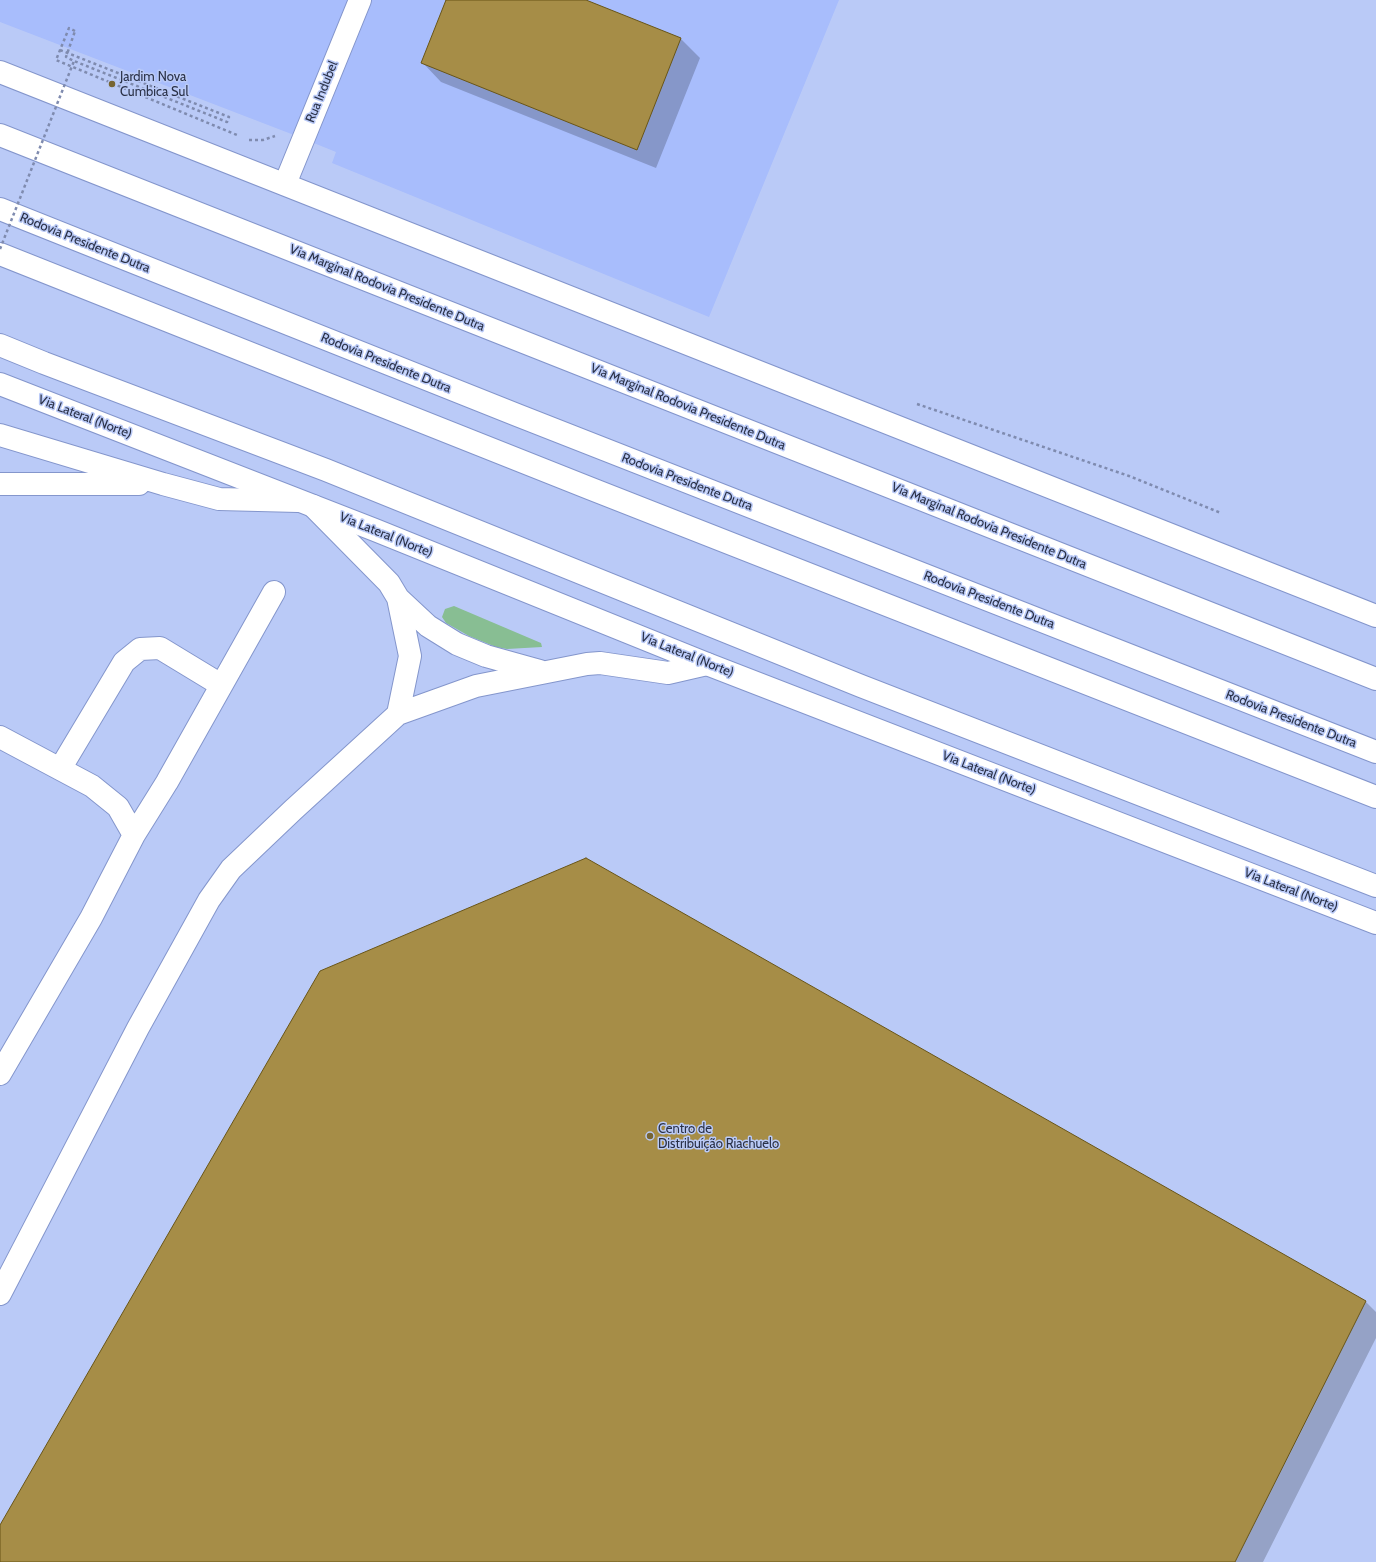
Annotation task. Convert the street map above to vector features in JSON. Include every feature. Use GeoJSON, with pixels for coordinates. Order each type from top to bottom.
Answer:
{"type":"FeatureCollection","features":[{"type":"Feature","properties":{"kind":"main road","name":"Rua Indubel"},"geometry":{"type":"LineString","coordinates":[[285,184],[360,0]]}},
{"type":"Feature","properties":{"kind":"main road"},"geometry":{"type":"LineString","coordinates":[[0,72],[1376,616]]}},
{"type":"Feature","properties":{"kind":"main road","name":"Via Marginal Rodovia Presidente Dutra"},"geometry":{"type":"LineString","coordinates":[[0,136],[1376,679]]}},
{"type":"Feature","properties":{"kind":"main road","name":"Rodovia Presidente Dutra"},"geometry":{"type":"LineString","coordinates":[[0,209],[517,415],[1376,752]]}},
{"type":"Feature","properties":{"kind":"main road"},"geometry":{"type":"LineString","coordinates":[[0,254],[589,488],[1376,797]]}},
{"type":"Feature","properties":{"kind":"main road"},"geometry":{"type":"LineString","coordinates":[[0,345],[326,470],[861,686],[1376,886]]}},
{"type":"Feature","properties":{"kind":"main road","name":"Via Lateral (Norte)"},"geometry":{"type":"LineString","coordinates":[[0,384],[707,664],[1376,924]]}},
{"type":"Feature","properties":{"kind":"main road"},"geometry":{"type":"LineString","coordinates":[[0,435],[163,484],[219,499],[306,504],[389,583],[398,598],[428,626],[457,644],[486,656],[545,672]]}},
{"type":"Feature","properties":{"kind":"main road"},"geometry":{"type":"LineString","coordinates":[[0,484],[163,484]]}},
{"type":"Feature","properties":{"kind":"main road"},"geometry":{"type":"LineString","coordinates":[[1288,581],[1376,600]]}},
{"type":"Feature","properties":{"kind":"main road"},"geometry":{"type":"LineString","coordinates":[[0,1074],[91,918],[134,835],[167,782],[220,685],[274,592]]}},
{"type":"Feature","properties":{"kind":"main road"},"geometry":{"type":"LineString","coordinates":[[398,598],[410,656],[398,714]]}},
{"type":"Feature","properties":{"kind":"main road"},"geometry":{"type":"LineString","coordinates":[[60,769],[124,662],[140,649],[160,648],[220,685]]}},
{"type":"Feature","properties":{"kind":"main road"},"geometry":{"type":"LineString","coordinates":[[0,1294],[138,1028],[210,900],[231,869],[398,714],[476,686],[587,664],[600,664],[668,673],[707,664]]}},
{"type":"Feature","properties":{"kind":"main road"},"geometry":{"type":"LineString","coordinates":[[0,737],[92,786],[118,807],[134,835]]}},
{"type":"Feature","properties":{"kind":"path"},"geometry":{"type":"LineString","coordinates":[[60,50],[229,117],[227,122],[66,57],[75,31],[69,28],[60,50],[56,60],[251,141],[273,138],[280,133]]}},
{"type":"Feature","properties":{"kind":"path"},"geometry":{"type":"LineString","coordinates":[[0,249],[74,61]]}},
{"type":"Feature","properties":{"kind":"path"},"geometry":{"type":"LineString","coordinates":[[910,402],[1129,476],[1221,513]]}},
{"type":"Feature","properties":{"kind":"shaded area"},"geometry":{"type":"Polygon","coordinates":[[[0,0],[839,0],[709,317],[332,163],[336,152],[0,22],[0,0]]]}},
{"type":"Feature","properties":{"kind":"green space"},"geometry":{"type":"Polygon","coordinates":[[[454,606],[541,643],[542,647],[507,649],[496,647],[469,636],[446,623],[442,617],[445,609],[454,606]]]}},
{"type":"Feature","properties":{"kind":"building"},"geometry":{"type":"Polygon","coordinates":[[[446,0],[586,0],[681,38],[637,150],[421,63],[446,0]]]}},
{"type":"Feature","properties":{"kind":"building","name":"Centro de Distribuíção Riachuelo"},"geometry":{"type":"Polygon","coordinates":[[[586,858],[1366,1301],[1235,1562],[0,1562],[0,1525],[320,971],[586,858]]]}},
{"type":"Feature","properties":{"kind":"place","name":"Jardim Nova Cumbica Sul"},"geometry":{"type":"Point","coordinates":[112,84]}},
{"type":"Feature","properties":{"kind":"place","name":"Centro de Distribuíção Riachuelo"},"geometry":{"type":"Point","coordinates":[650,1136]}}]}
